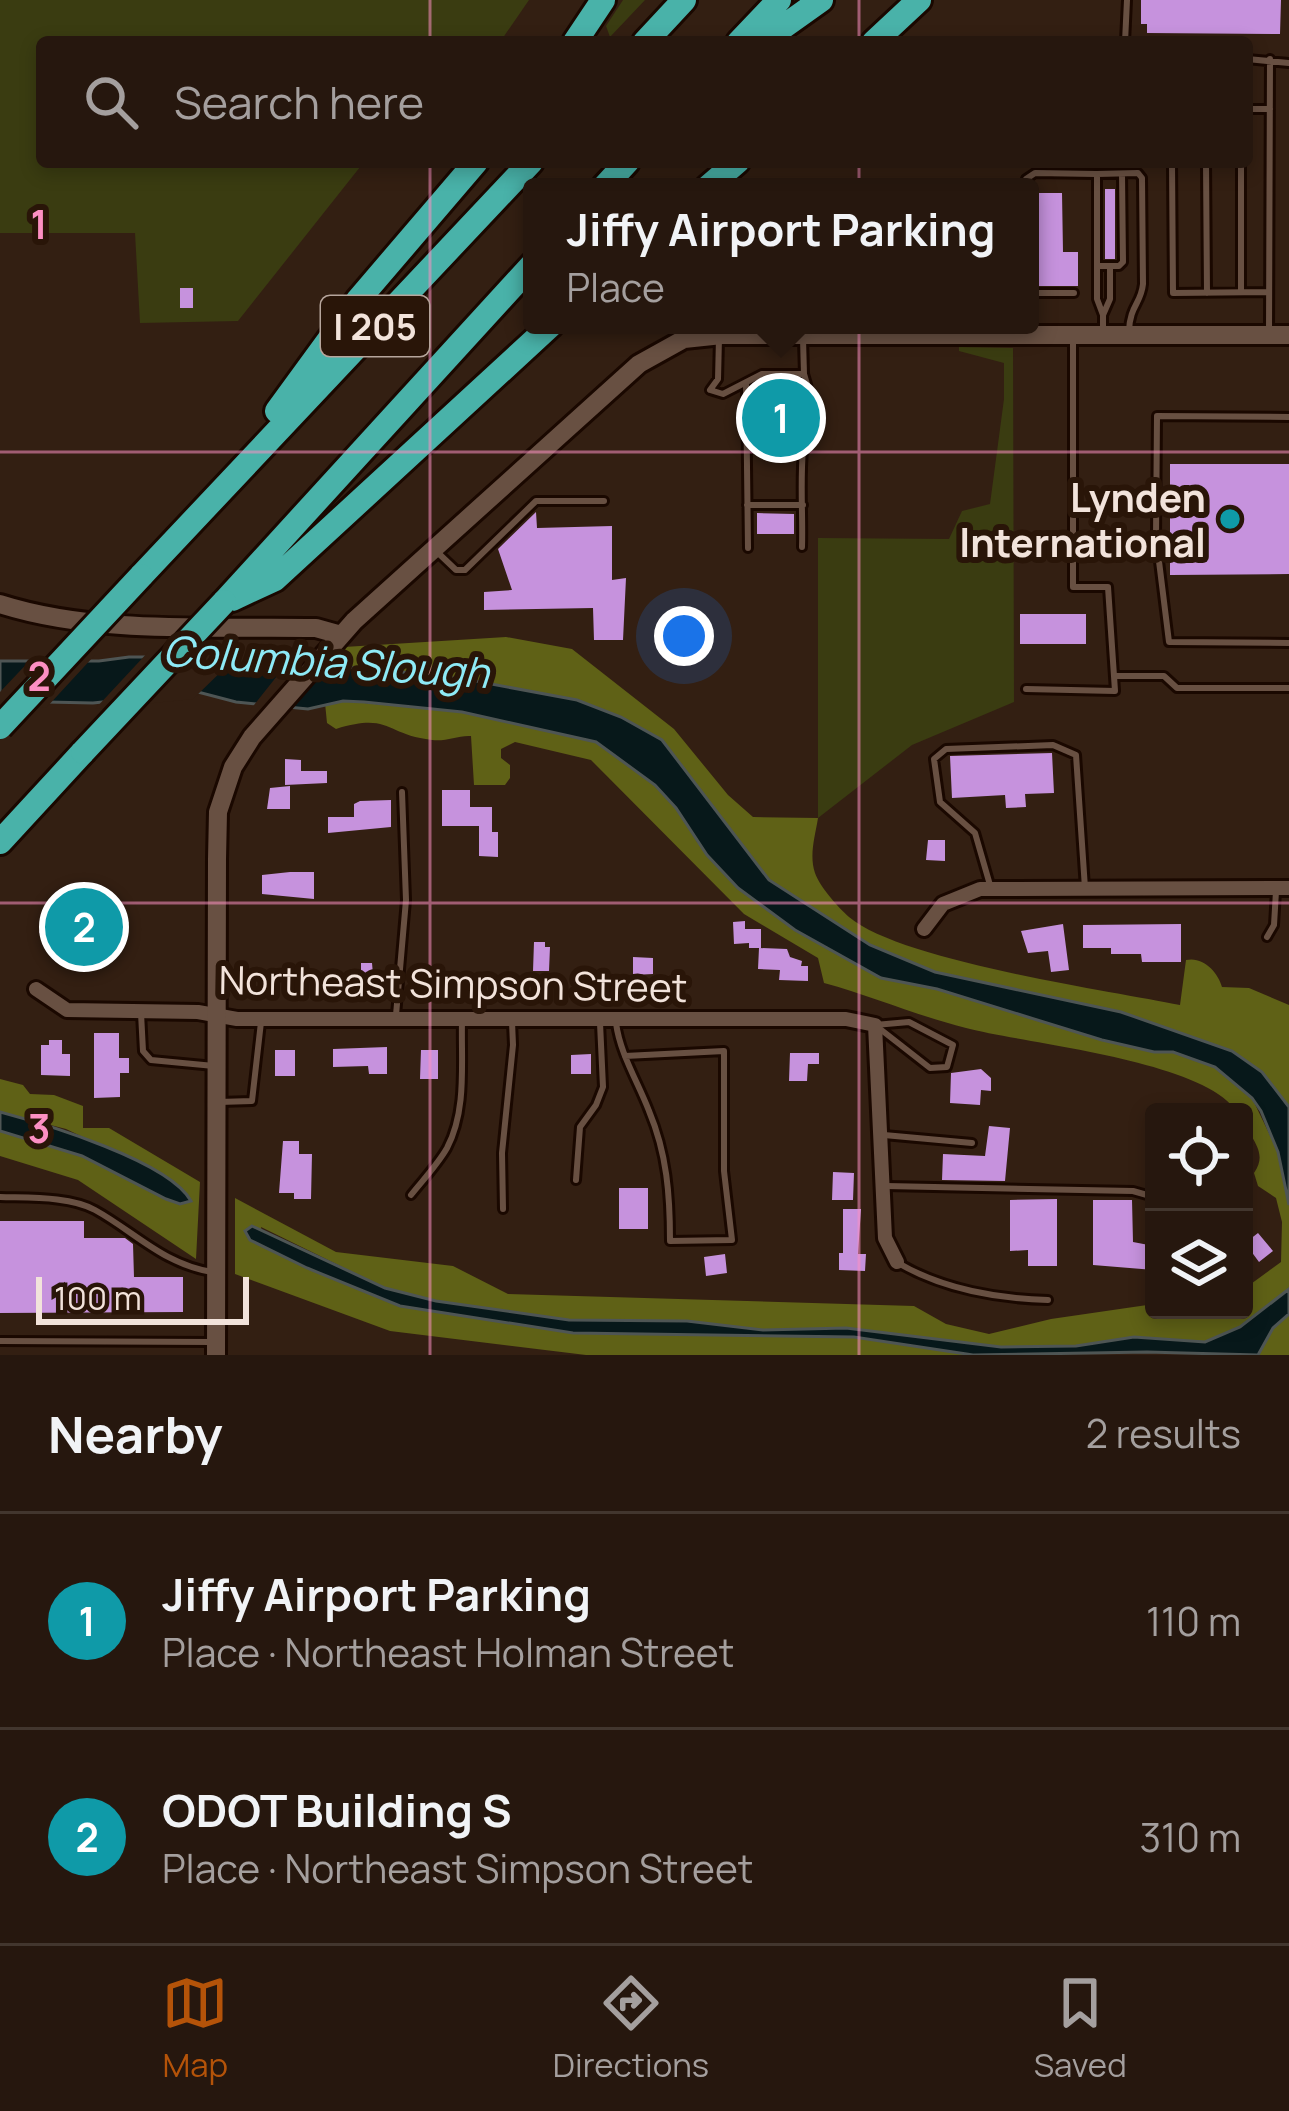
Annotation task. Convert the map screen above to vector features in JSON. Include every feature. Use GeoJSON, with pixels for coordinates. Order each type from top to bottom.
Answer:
{"type":"FeatureCollection","features":[{"type":"Feature","properties":{"kind":"highway"},"geometry":{"type":"LineString","coordinates":[[579,36],[603,0]]}},
{"type":"Feature","properties":{"kind":"highway"},"geometry":{"type":"LineString","coordinates":[[651,36],[684,0]]}},
{"type":"Feature","properties":{"kind":"highway"},"geometry":{"type":"LineString","coordinates":[[745,36],[778,0]]}},
{"type":"Feature","properties":{"kind":"highway"},"geometry":{"type":"LineString","coordinates":[[770,36],[821,0]]}},
{"type":"Feature","properties":{"kind":"highway"},"geometry":{"type":"LineString","coordinates":[[880,36],[919,0]]}},
{"type":"Feature","properties":{"kind":"highway"},"geometry":{"type":"LineString","coordinates":[[220,491],[358,300],[471,168]]}},
{"type":"Feature","properties":{"kind":"highway","name":"I 205"},"geometry":{"type":"LineString","coordinates":[[0,727],[525,168]]}},
{"type":"Feature","properties":{"kind":"highway","name":"I 205"},"geometry":{"type":"LineString","coordinates":[[0,842],[523,275]]}},
{"type":"Feature","properties":{"kind":"highway"},"geometry":{"type":"LineString","coordinates":[[224,602],[274,579],[541,334]]}},
{"type":"Feature","properties":{"kind":"street"},"geometry":{"type":"LineString","coordinates":[[1039,332],[1073,335],[1103,325],[1129,335],[1279,335]]}},
{"type":"Feature","properties":{"kind":"street"},"geometry":{"type":"LineString","coordinates":[[216,1348],[218,812],[233,766],[341,635],[432,547],[639,364],[674,343],[719,335],[803,334]]}},
{"type":"Feature","properties":{"kind":"street"},"geometry":{"type":"LineString","coordinates":[[0,604],[86,621],[316,628],[341,635]]}},
{"type":"Feature","properties":{"kind":"street"},"geometry":{"type":"LineString","coordinates":[[924,929],[943,904],[960,894],[991,888],[1283,888]]}},
{"type":"Feature","properties":{"kind":"street","name":"Northeast Simpson Street"},"geometry":{"type":"LineString","coordinates":[[36,989],[67,1010],[262,1018],[846,1019],[875,1025]]}},
{"type":"Feature","properties":{"kind":"street"},"geometry":{"type":"LineString","coordinates":[[875,1025],[885,1238],[897,1262]]}},
{"type":"Feature","properties":{"kind":"lane"},"geometry":{"type":"LineString","coordinates":[[1125,36],[1127,0]]}},
{"type":"Feature","properties":{"kind":"lane"},"geometry":{"type":"LineString","coordinates":[[1253,59],[1289,63]]}},
{"type":"Feature","properties":{"kind":"lane"},"geometry":{"type":"LineString","coordinates":[[1270,59],[1269,292],[1279,335]]}},
{"type":"Feature","properties":{"kind":"lane"},"geometry":{"type":"LineString","coordinates":[[1253,109],[1270,109]]}},
{"type":"Feature","properties":{"kind":"lane"},"geometry":{"type":"LineString","coordinates":[[1172,168],[1173,292],[1269,292]]}},
{"type":"Feature","properties":{"kind":"lane"},"geometry":{"type":"LineString","coordinates":[[1206,168],[1207,292]]}},
{"type":"Feature","properties":{"kind":"lane"},"geometry":{"type":"LineString","coordinates":[[1241,168],[1241,292]]}},
{"type":"Feature","properties":{"kind":"lane"},"geometry":{"type":"LineString","coordinates":[[1028,178],[1035,173],[1138,173],[1142,178],[1142,290],[1130,309],[1129,335]]}},
{"type":"Feature","properties":{"kind":"lane"},"geometry":{"type":"LineString","coordinates":[[1096,266],[1123,262],[1121,173]]}},
{"type":"Feature","properties":{"kind":"lane"},"geometry":{"type":"LineString","coordinates":[[1097,174],[1097,299],[1103,325]]}},
{"type":"Feature","properties":{"kind":"lane"},"geometry":{"type":"LineString","coordinates":[[1103,325],[1110,298],[1110,266]]}},
{"type":"Feature","properties":{"kind":"lane"},"geometry":{"type":"LineString","coordinates":[[1039,293],[1074,293]]}},
{"type":"Feature","properties":{"kind":"lane"},"geometry":{"type":"LineString","coordinates":[[802,548],[803,444],[811,427],[803,334]]}},
{"type":"Feature","properties":{"kind":"lane"},"geometry":{"type":"LineString","coordinates":[[719,335],[718,379],[710,390],[723,394],[762,374],[804,374]]}},
{"type":"Feature","properties":{"kind":"lane"},"geometry":{"type":"LineString","coordinates":[[1026,689],[1115,691],[1108,587],[1073,587],[1073,335]]}},
{"type":"Feature","properties":{"kind":"lane"},"geometry":{"type":"LineString","coordinates":[[746,384],[748,548]]}},
{"type":"Feature","properties":{"kind":"lane"},"geometry":{"type":"LineString","coordinates":[[1289,417],[1157,416],[1156,537],[1169,642],[1289,643]]}},
{"type":"Feature","properties":{"kind":"lane"},"geometry":{"type":"LineString","coordinates":[[432,547],[456,570],[465,570],[536,501],[604,501]]}},
{"type":"Feature","properties":{"kind":"lane"},"geometry":{"type":"LineString","coordinates":[[747,505],[802,505]]}},
{"type":"Feature","properties":{"kind":"lane"},"geometry":{"type":"LineString","coordinates":[[1115,676],[1163,676],[1177,688],[1289,688]]}},
{"type":"Feature","properties":{"kind":"lane"},"geometry":{"type":"LineString","coordinates":[[991,888],[975,833],[940,802],[934,759],[946,749],[1053,745],[1076,755],[1084,888]]}},
{"type":"Feature","properties":{"kind":"lane"},"geometry":{"type":"LineString","coordinates":[[396,1019],[406,901],[402,792]]}},
{"type":"Feature","properties":{"kind":"lane"},"geometry":{"type":"LineString","coordinates":[[1268,937],[1283,888]]}},
{"type":"Feature","properties":{"kind":"lane"},"geometry":{"type":"LineString","coordinates":[[141,1011],[143,1051],[151,1060],[217,1066]]}},
{"type":"Feature","properties":{"kind":"lane"},"geometry":{"type":"LineString","coordinates":[[217,1102],[252,1101],[262,1018]]}},
{"type":"Feature","properties":{"kind":"lane"},"geometry":{"type":"LineString","coordinates":[[411,1195],[447,1148],[457,1117],[462,1019]]}},
{"type":"Feature","properties":{"kind":"lane"},"geometry":{"type":"LineString","coordinates":[[503,1209],[502,1153],[512,1019]]}},
{"type":"Feature","properties":{"kind":"lane"},"geometry":{"type":"LineString","coordinates":[[607,1019],[651,1115],[670,1181],[670,1241],[732,1240],[724,1171],[724,1051],[625,1056]]}},
{"type":"Feature","properties":{"kind":"lane"},"geometry":{"type":"LineString","coordinates":[[576,1180],[580,1127],[602,1088],[607,1019]]}},
{"type":"Feature","properties":{"kind":"lane"},"geometry":{"type":"LineString","coordinates":[[909,1022],[939,1036],[953,1046],[947,1067],[930,1068],[875,1025],[909,1022]]}},
{"type":"Feature","properties":{"kind":"lane"},"geometry":{"type":"LineString","coordinates":[[881,1135],[972,1143]]}},
{"type":"Feature","properties":{"kind":"lane"},"geometry":{"type":"LineString","coordinates":[[882,1186],[1145,1194]]}},
{"type":"Feature","properties":{"kind":"lane"},"geometry":{"type":"LineString","coordinates":[[0,1197],[75,1203],[95,1210],[170,1258],[216,1272]]}},
{"type":"Feature","properties":{"kind":"lane"},"geometry":{"type":"LineString","coordinates":[[897,1262],[985,1293],[1048,1300]]}},
{"type":"Feature","properties":{"kind":"lane"},"geometry":{"type":"LineString","coordinates":[[0,1341],[216,1348]]}},
{"type":"Feature","properties":{"kind":"shaded area"},"geometry":{"type":"Polygon","coordinates":[[[0,0],[529,0],[504,36],[36,36],[36,168],[359,168],[238,321],[140,323],[135,233],[0,233],[0,0]]]}},
{"type":"Feature","properties":{"kind":"shaded area"},"geometry":{"type":"Polygon","coordinates":[[[623,0],[645,0],[611,36],[606,26],[623,0]]]}},
{"type":"Feature","properties":{"kind":"shaded area"},"geometry":{"type":"Polygon","coordinates":[[[959,347],[1013,348],[1014,702],[912,745],[818,818],[818,538],[949,539],[962,511],[990,504],[1004,363],[959,351],[959,347]]]}},
{"type":"Feature","properties":{"kind":"shaded area"},"geometry":{"type":"Polygon","coordinates":[[[506,637],[572,649],[674,729],[728,795],[753,817],[818,818],[813,853],[817,878],[849,917],[875,933],[1006,972],[1180,1005],[1186,960],[1198,960],[1213,971],[1222,987],[1249,988],[1289,1005],[1289,1107],[1262,1073],[1210,1043],[1121,1012],[935,972],[870,945],[769,880],[662,740],[621,717],[553,695],[470,680],[330,666],[344,647],[506,637]]]}},
{"type":"Feature","properties":{"kind":"shaded area"},"geometry":{"type":"Polygon","coordinates":[[[174,657],[232,672],[251,662],[470,680],[577,700],[621,717],[662,740],[769,880],[870,945],[935,972],[1121,1012],[1232,1051],[1262,1072],[1289,1107],[1289,1205],[1278,1152],[1261,1111],[1215,1067],[1173,1052],[1102,1040],[937,989],[881,978],[795,930],[738,888],[655,785],[596,742],[462,712],[364,702],[308,709],[236,702],[198,692],[93,703],[0,701],[0,661],[174,657]]]}},
{"type":"Feature","properties":{"kind":"shaded area"},"geometry":{"type":"Polygon","coordinates":[[[325,703],[462,712],[596,742],[655,785],[697,842],[795,930],[881,978],[937,989],[1102,1040],[1173,1052],[1215,1067],[1252,1098],[1278,1152],[1289,1205],[1289,1289],[1253,1317],[1253,1282],[1281,1262],[1282,1222],[1276,1198],[1258,1186],[1254,1173],[1260,1157],[1253,1140],[1253,1103],[1228,1103],[1189,1079],[1153,1067],[966,1028],[824,983],[818,958],[744,914],[591,760],[515,742],[501,749],[501,758],[510,765],[505,785],[474,785],[471,736],[432,740],[368,723],[336,729],[327,723],[325,703]]]}},
{"type":"Feature","properties":{"kind":"shaded area"},"geometry":{"type":"Polygon","coordinates":[[[0,1079],[23,1085],[30,1094],[54,1095],[83,1106],[83,1128],[109,1128],[200,1182],[196,1259],[78,1180],[0,1156],[0,1131],[82,1156],[166,1199],[160,1176],[150,1169],[66,1129],[0,1112],[0,1079]]]}},
{"type":"Feature","properties":{"kind":"shaded area"},"geometry":{"type":"Polygon","coordinates":[[[0,1112],[133,1158],[178,1186],[191,1201],[180,1204],[166,1199],[82,1156],[0,1131],[0,1112]]]}},
{"type":"Feature","properties":{"kind":"shaded area"},"geometry":{"type":"Polygon","coordinates":[[[235,1198],[336,1252],[453,1266],[508,1294],[914,1306],[946,1324],[989,1334],[1145,1305],[1145,1319],[1250,1319],[1205,1342],[1134,1337],[1075,1346],[1001,1347],[846,1328],[763,1330],[687,1321],[569,1320],[435,1301],[385,1288],[261,1227],[265,1248],[307,1268],[495,1320],[573,1333],[854,1337],[973,1355],[586,1355],[390,1331],[235,1274],[235,1198]]]}},
{"type":"Feature","properties":{"kind":"shaded area"},"geometry":{"type":"Polygon","coordinates":[[[252,1226],[385,1288],[436,1301],[569,1320],[687,1321],[763,1330],[846,1328],[1001,1347],[1076,1346],[1134,1337],[1205,1342],[1253,1319],[1289,1289],[1289,1314],[1273,1328],[1258,1355],[973,1355],[854,1337],[573,1333],[400,1306],[307,1268],[250,1240],[245,1231],[252,1226]]]}},
{"type":"Feature","properties":{"kind":"shaded area"},"geometry":{"type":"Polygon","coordinates":[[[1289,1314],[1289,1355],[1258,1355],[1273,1328],[1289,1314]]]}},
{"type":"Feature","properties":{"kind":"pier"},"geometry":{"type":"Polygon","coordinates":[[[149,651],[175,651],[228,665],[193,699],[95,709],[149,651]]]}},
{"type":"Feature","properties":{"kind":"pier"},"geometry":{"type":"Polygon","coordinates":[[[35,655],[95,655],[46,708],[0,707],[0,692],[35,655]]]}},
{"type":"Feature","properties":{"kind":"pier"},"geometry":{"type":"Polygon","coordinates":[[[292,657],[330,659],[287,710],[250,710],[292,657]]]}},
{"type":"Feature","properties":{"kind":"building"},"geometry":{"type":"Polygon","coordinates":[[[1141,0],[1281,0],[1280,34],[1147,33],[1147,24],[1141,24],[1141,0]]]}},
{"type":"Feature","properties":{"kind":"building"},"geometry":{"type":"Polygon","coordinates":[[[1105,189],[1115,189],[1115,259],[1105,259],[1105,189]]]}},
{"type":"Feature","properties":{"kind":"building"},"geometry":{"type":"Polygon","coordinates":[[[1039,193],[1062,193],[1063,252],[1078,252],[1078,286],[1039,286],[1039,193]]]}},
{"type":"Feature","properties":{"kind":"building"},"geometry":{"type":"Polygon","coordinates":[[[180,288],[193,288],[193,308],[180,308],[180,288]]]}},
{"type":"Feature","properties":{"kind":"building"},"geometry":{"type":"Polygon","coordinates":[[[773,391],[796,391],[796,411],[802,411],[795,425],[795,453],[773,453],[773,436],[754,436],[755,405],[763,405],[773,391]]]}},
{"type":"Feature","properties":{"kind":"building","name":"Lynden International"},"geometry":{"type":"Polygon","coordinates":[[[1170,464],[1289,464],[1289,574],[1170,575],[1170,464]]]}},
{"type":"Feature","properties":{"kind":"building"},"geometry":{"type":"Polygon","coordinates":[[[536,512],[537,528],[612,526],[612,580],[626,578],[623,640],[594,640],[593,608],[484,610],[484,592],[512,590],[498,549],[536,512]]]}},
{"type":"Feature","properties":{"kind":"building"},"geometry":{"type":"Polygon","coordinates":[[[757,513],[794,514],[794,534],[757,534],[757,513]]]}},
{"type":"Feature","properties":{"kind":"building"},"geometry":{"type":"Polygon","coordinates":[[[1020,614],[1086,614],[1086,644],[1020,644],[1020,614]]]}},
{"type":"Feature","properties":{"kind":"building"},"geometry":{"type":"Polygon","coordinates":[[[1052,753],[1054,793],[1025,794],[1026,807],[1006,808],[1005,795],[952,798],[950,756],[1052,753]]]}},
{"type":"Feature","properties":{"kind":"building"},"geometry":{"type":"Polygon","coordinates":[[[285,759],[301,760],[301,771],[327,771],[327,783],[285,785],[285,759]]]}},
{"type":"Feature","properties":{"kind":"building"},"geometry":{"type":"Polygon","coordinates":[[[290,786],[290,809],[267,809],[270,788],[290,786]]]}},
{"type":"Feature","properties":{"kind":"building"},"geometry":{"type":"Polygon","coordinates":[[[442,790],[470,790],[470,807],[492,807],[498,857],[479,856],[479,826],[442,826],[442,790]]]}},
{"type":"Feature","properties":{"kind":"building"},"geometry":{"type":"Polygon","coordinates":[[[391,800],[391,827],[328,833],[328,817],[354,817],[354,804],[360,801],[391,800]]]}},
{"type":"Feature","properties":{"kind":"building"},"geometry":{"type":"Polygon","coordinates":[[[928,840],[945,840],[945,861],[926,860],[928,840]]]}},
{"type":"Feature","properties":{"kind":"building"},"geometry":{"type":"Polygon","coordinates":[[[314,872],[314,899],[262,894],[262,875],[314,872]]]}},
{"type":"Feature","properties":{"kind":"building"},"geometry":{"type":"Polygon","coordinates":[[[93,884],[129,923],[75,971],[39,932],[93,884]]]}},
{"type":"Feature","properties":{"kind":"building"},"geometry":{"type":"Polygon","coordinates":[[[745,921],[745,929],[761,929],[761,948],[734,944],[733,922],[745,921]]]}},
{"type":"Feature","properties":{"kind":"building"},"geometry":{"type":"Polygon","coordinates":[[[1063,924],[1069,970],[1051,972],[1048,951],[1028,953],[1021,931],[1063,924]]]}},
{"type":"Feature","properties":{"kind":"building"},"geometry":{"type":"Polygon","coordinates":[[[1181,924],[1181,962],[1142,962],[1141,954],[1083,948],[1083,925],[1181,924]]]}},
{"type":"Feature","properties":{"kind":"building"},"geometry":{"type":"Polygon","coordinates":[[[534,942],[550,947],[549,971],[533,971],[534,942]]]}},
{"type":"Feature","properties":{"kind":"building"},"geometry":{"type":"Polygon","coordinates":[[[759,948],[787,949],[790,957],[802,961],[801,966],[808,966],[808,981],[779,980],[780,970],[758,969],[759,948]]]}},
{"type":"Feature","properties":{"kind":"building"},"geometry":{"type":"Polygon","coordinates":[[[633,957],[653,958],[653,974],[633,975],[633,957]]]}},
{"type":"Feature","properties":{"kind":"building"},"geometry":{"type":"Polygon","coordinates":[[[361,963],[372,963],[374,986],[350,986],[350,970],[361,970],[361,963]]]}},
{"type":"Feature","properties":{"kind":"building"},"geometry":{"type":"Polygon","coordinates":[[[94,1033],[119,1033],[119,1058],[129,1058],[129,1073],[120,1073],[120,1097],[94,1098],[94,1033]]]}},
{"type":"Feature","properties":{"kind":"building"},"geometry":{"type":"Polygon","coordinates":[[[49,1040],[62,1040],[62,1054],[70,1054],[70,1076],[41,1075],[41,1045],[49,1045],[49,1040]]]}},
{"type":"Feature","properties":{"kind":"building"},"geometry":{"type":"Polygon","coordinates":[[[387,1047],[387,1074],[369,1074],[368,1066],[333,1067],[333,1049],[387,1047]]]}},
{"type":"Feature","properties":{"kind":"building"},"geometry":{"type":"Polygon","coordinates":[[[275,1050],[295,1050],[295,1076],[275,1076],[275,1050]]]}},
{"type":"Feature","properties":{"kind":"building"},"geometry":{"type":"Polygon","coordinates":[[[421,1050],[438,1050],[438,1079],[420,1079],[421,1050]]]}},
{"type":"Feature","properties":{"kind":"building"},"geometry":{"type":"Polygon","coordinates":[[[790,1053],[819,1053],[819,1064],[808,1064],[807,1081],[789,1081],[790,1053]]]}},
{"type":"Feature","properties":{"kind":"building"},"geometry":{"type":"Polygon","coordinates":[[[591,1054],[591,1074],[571,1074],[571,1055],[591,1054]]]}},
{"type":"Feature","properties":{"kind":"building"},"geometry":{"type":"Polygon","coordinates":[[[981,1069],[991,1078],[991,1091],[981,1090],[980,1105],[950,1103],[951,1073],[981,1069]]]}},
{"type":"Feature","properties":{"kind":"building"},"geometry":{"type":"Polygon","coordinates":[[[989,1126],[1010,1128],[1005,1181],[942,1180],[943,1154],[985,1156],[989,1126]]]}},
{"type":"Feature","properties":{"kind":"building"},"geometry":{"type":"Polygon","coordinates":[[[283,1141],[299,1141],[299,1154],[312,1154],[311,1199],[279,1193],[283,1141]]]}},
{"type":"Feature","properties":{"kind":"building"},"geometry":{"type":"Polygon","coordinates":[[[833,1172],[854,1173],[853,1200],[832,1200],[833,1172]]]}},
{"type":"Feature","properties":{"kind":"building"},"geometry":{"type":"Polygon","coordinates":[[[619,1188],[648,1188],[648,1229],[619,1229],[619,1188]]]}},
{"type":"Feature","properties":{"kind":"building"},"geometry":{"type":"Polygon","coordinates":[[[1057,1199],[1057,1266],[1028,1266],[1028,1250],[1010,1251],[1010,1200],[1057,1199]]]}},
{"type":"Feature","properties":{"kind":"building"},"geometry":{"type":"Polygon","coordinates":[[[1093,1200],[1132,1200],[1133,1242],[1145,1244],[1145,1269],[1093,1265],[1093,1200]]]}},
{"type":"Feature","properties":{"kind":"building"},"geometry":{"type":"Polygon","coordinates":[[[843,1209],[861,1209],[858,1254],[866,1254],[865,1271],[839,1270],[843,1209]]]}},
{"type":"Feature","properties":{"kind":"building"},"geometry":{"type":"Polygon","coordinates":[[[0,1221],[84,1221],[84,1238],[125,1238],[133,1244],[134,1277],[183,1277],[183,1312],[0,1313],[0,1221]]]}},
{"type":"Feature","properties":{"kind":"building"},"geometry":{"type":"Polygon","coordinates":[[[1258,1233],[1273,1251],[1259,1262],[1253,1254],[1253,1237],[1258,1233]]]}},
{"type":"Feature","properties":{"kind":"building"},"geometry":{"type":"Polygon","coordinates":[[[725,1254],[727,1273],[706,1276],[704,1257],[725,1254]]]}},
{"type":"Feature","properties":{"kind":"place","name":"Jiffy Airport Parking"},"geometry":{"type":"Point","coordinates":[781,418]}},
{"type":"Feature","properties":{"kind":"place","name":"Lynden International"},"geometry":{"type":"Point","coordinates":[1230,519]}},
{"type":"Feature","properties":{"kind":"place","name":"ODOT Building S"},"geometry":{"type":"Point","coordinates":[84,927]}},
{"type":"Feature","properties":{"kind":"water label","name":"Columbia Slough"},"geometry":{"type":"Point","coordinates":[326,661]}}]}
